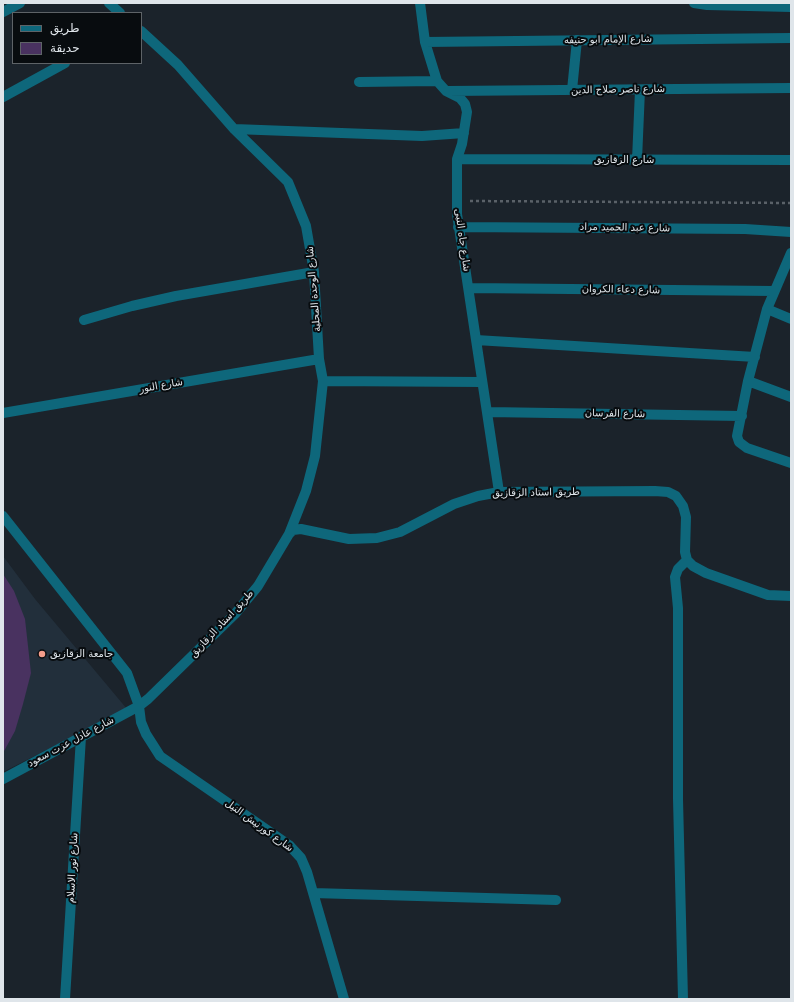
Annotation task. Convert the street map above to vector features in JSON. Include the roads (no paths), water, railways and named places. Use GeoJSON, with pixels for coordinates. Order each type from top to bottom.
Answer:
{"type":"FeatureCollection","features":[{"type":"Feature","properties":{"kind":"street"},"geometry":{"type":"LineString","coordinates":[[3,12],[20,3]]}},
{"type":"Feature","properties":{"kind":"street"},"geometry":{"type":"LineString","coordinates":[[109,3],[119,12]]}},
{"type":"Feature","properties":{"kind":"street","name":"شارع جاه النبى"},"geometry":{"type":"LineString","coordinates":[[420,3],[425,42],[437,81],[446,91],[460,98],[465,104],[467,112],[458,159],[458,227],[469,288],[499,492]]}},
{"type":"Feature","properties":{"kind":"street"},"geometry":{"type":"LineString","coordinates":[[694,3],[707,5],[791,7]]}},
{"type":"Feature","properties":{"kind":"street","name":"شارع الوحدة المحلية"},"geometry":{"type":"LineString","coordinates":[[142,32],[178,65],[234,129],[288,182],[306,226],[314,272],[319,359],[323,381],[315,456],[306,490],[289,534]]}},
{"type":"Feature","properties":{"kind":"street","name":"شارع الإمام ابو حنيفه"},"geometry":{"type":"LineString","coordinates":[[425,42],[791,38]]}},
{"type":"Feature","properties":{"kind":"street"},"geometry":{"type":"LineString","coordinates":[[572,90],[577,40]]}},
{"type":"Feature","properties":{"kind":"street"},"geometry":{"type":"LineString","coordinates":[[3,97],[63,64]]}},
{"type":"Feature","properties":{"kind":"street"},"geometry":{"type":"LineString","coordinates":[[360,82],[437,81]]}},
{"type":"Feature","properties":{"kind":"street","name":"شارع ناصر صلاح الدين"},"geometry":{"type":"LineString","coordinates":[[446,91],[791,88]]}},
{"type":"Feature","properties":{"kind":"street"},"geometry":{"type":"LineString","coordinates":[[637,160],[640,90]]}},
{"type":"Feature","properties":{"kind":"street"},"geometry":{"type":"LineString","coordinates":[[234,129],[422,136],[464,133]]}},
{"type":"Feature","properties":{"kind":"street","name":"شارع الزقازيق"},"geometry":{"type":"LineString","coordinates":[[458,159],[791,160]]}},
{"type":"Feature","properties":{"kind":"street","name":"شارع عبد الحميد مراد"},"geometry":{"type":"LineString","coordinates":[[458,227],[752,229],[791,232]]}},
{"type":"Feature","properties":{"kind":"street"},"geometry":{"type":"LineString","coordinates":[[791,253],[767,309],[748,381],[742,416],[738,429],[739,442],[747,448],[791,463]]}},
{"type":"Feature","properties":{"kind":"street"},"geometry":{"type":"LineString","coordinates":[[84,320],[132,306],[176,296],[314,272]]}},
{"type":"Feature","properties":{"kind":"street","name":"شارع دعاء الكروان"},"geometry":{"type":"LineString","coordinates":[[469,288],[774,291]]}},
{"type":"Feature","properties":{"kind":"street"},"geometry":{"type":"LineString","coordinates":[[767,309],[791,319]]}},
{"type":"Feature","properties":{"kind":"street"},"geometry":{"type":"LineString","coordinates":[[476,340],[755,357]]}},
{"type":"Feature","properties":{"kind":"street","name":"شارع النور"},"geometry":{"type":"LineString","coordinates":[[3,413],[319,359]]}},
{"type":"Feature","properties":{"kind":"street"},"geometry":{"type":"LineString","coordinates":[[323,381],[482,382]]}},
{"type":"Feature","properties":{"kind":"street"},"geometry":{"type":"LineString","coordinates":[[748,381],[791,397]]}},
{"type":"Feature","properties":{"kind":"street","name":"شارع الفرسان"},"geometry":{"type":"LineString","coordinates":[[488,412],[742,416]]}},
{"type":"Feature","properties":{"kind":"street","name":"طريق استاد الزقازيق"},"geometry":{"type":"LineString","coordinates":[[140,706],[235,614],[258,586],[289,534],[293,530],[301,529],[349,539],[377,538],[400,532],[454,504],[478,496],[499,492],[655,491],[668,492],[676,496],[683,506],[686,517],[685,552],[687,560]]}},
{"type":"Feature","properties":{"kind":"street","name":"شارع كورنيش النيل"},"geometry":{"type":"LineString","coordinates":[[3,516],[126,673],[140,706],[141,722],[146,734],[160,756],[289,845],[301,858],[344,999]]}},
{"type":"Feature","properties":{"kind":"street"},"geometry":{"type":"LineString","coordinates":[[683,999],[678,799],[678,608],[675,577],[678,569],[687,560],[693,566],[706,573],[768,595],[791,596]]}},
{"type":"Feature","properties":{"kind":"street","name":"شارع عادل عزت سعود"},"geometry":{"type":"LineString","coordinates":[[3,779],[140,706]]}},
{"type":"Feature","properties":{"kind":"street","name":"شارع نور الاسلام"},"geometry":{"type":"LineString","coordinates":[[65,999],[81,737]]}},
{"type":"Feature","properties":{"kind":"street"},"geometry":{"type":"LineString","coordinates":[[312,893],[556,900]]}},
{"type":"Feature","properties":{"kind":"place","name":"جامعة الزقازيق"},"geometry":{"type":"Point","coordinates":[42,654]}}]}
